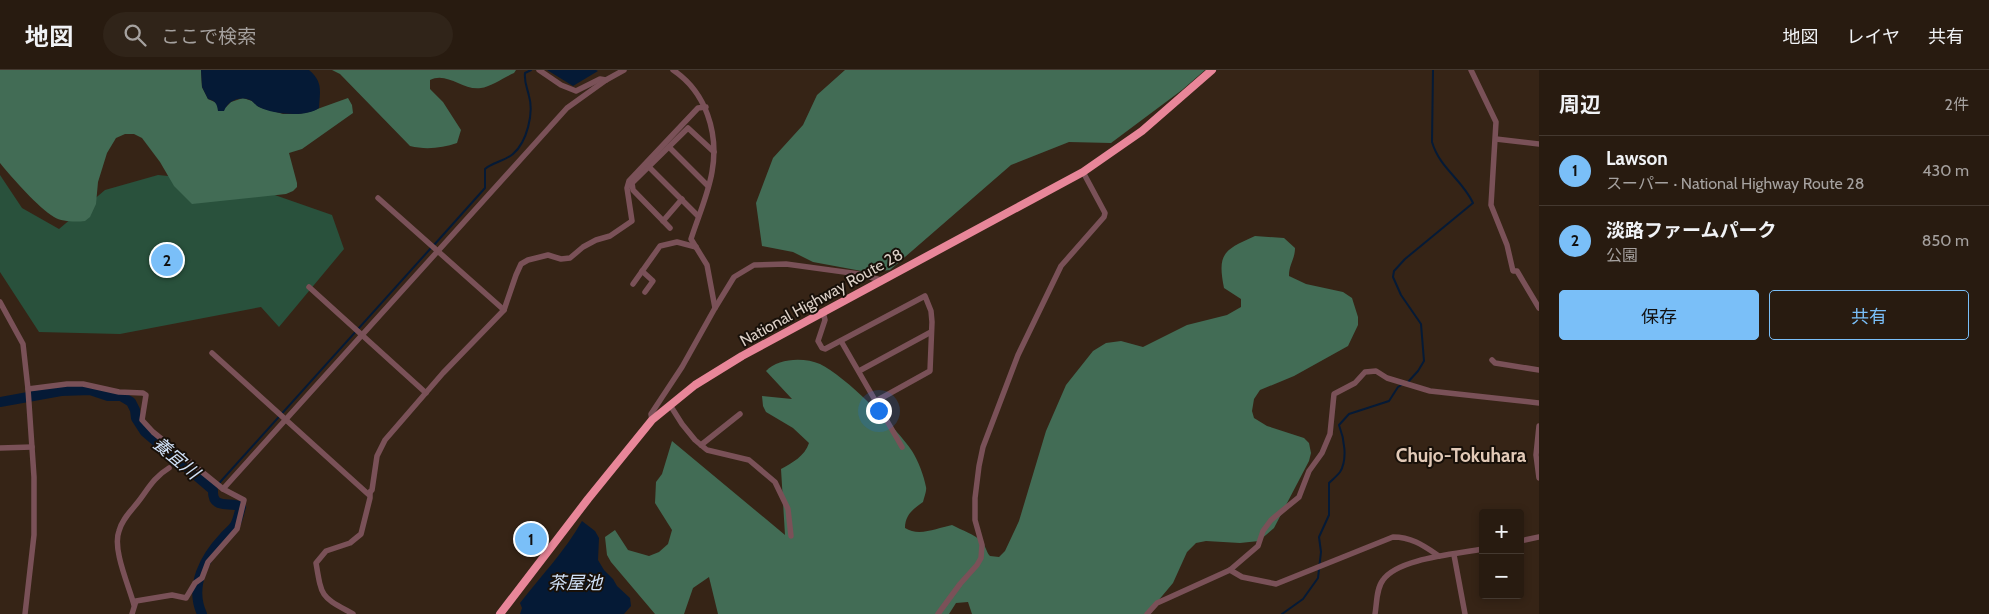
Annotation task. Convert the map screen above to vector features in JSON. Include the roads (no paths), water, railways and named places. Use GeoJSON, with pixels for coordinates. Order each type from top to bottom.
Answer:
{"type":"FeatureCollection","features":[{"type":"Feature","properties":{"kind":"highway","name":"National Highway Route 28"},"geometry":{"type":"LineString","coordinates":[[500,614],[588,499],[652,420],[695,385],[722,367],[1083,172],[1142,132],[1212,70]]}},
{"type":"Feature","properties":{"kind":"street"},"geometry":{"type":"LineString","coordinates":[[539,70],[561,85],[576,91],[600,78],[606,80]]}},
{"type":"Feature","properties":{"kind":"street"},"geometry":{"type":"LineString","coordinates":[[222,489],[436,250],[567,108],[606,80],[624,70]]}},
{"type":"Feature","properties":{"kind":"street"},"geometry":{"type":"LineString","coordinates":[[673,70],[683,77],[695,90],[706,107],[712,130],[714,152],[712,172],[691,239],[707,265],[715,308]]}},
{"type":"Feature","properties":{"kind":"street"},"geometry":{"type":"LineString","coordinates":[[1471,70],[1496,122],[1491,205],[1507,245],[1513,271],[1517,272],[1539,308]]}},
{"type":"Feature","properties":{"kind":"street"},"geometry":{"type":"LineString","coordinates":[[353,614],[331,602],[320,591],[316,563],[326,550],[350,543],[360,534],[372,490],[377,456],[385,440],[504,310],[521,264],[528,260],[548,255],[561,259],[570,258],[583,247],[596,240],[610,236],[632,222],[628,188],[629,181],[698,108],[706,107]]}},
{"type":"Feature","properties":{"kind":"street"},"geometry":{"type":"LineString","coordinates":[[670,228],[634,190],[632,184],[688,128],[714,152]]}},
{"type":"Feature","properties":{"kind":"street"},"geometry":{"type":"LineString","coordinates":[[1496,139],[1539,144]]}},
{"type":"Feature","properties":{"kind":"street"},"geometry":{"type":"LineString","coordinates":[[668,147],[708,186]]}},
{"type":"Feature","properties":{"kind":"street"},"geometry":{"type":"LineString","coordinates":[[649,167],[698,216]]}},
{"type":"Feature","properties":{"kind":"street"},"geometry":{"type":"LineString","coordinates":[[938,614],[981,558],[982,545],[975,520],[975,498],[979,466],[983,446],[1018,355],[1061,266],[1104,217],[1105,213],[1083,172]]}},
{"type":"Feature","properties":{"kind":"street"},"geometry":{"type":"LineString","coordinates":[[378,198],[504,310]]}},
{"type":"Feature","properties":{"kind":"street"},"geometry":{"type":"LineString","coordinates":[[663,221],[682,199]]}},
{"type":"Feature","properties":{"kind":"street"},"geometry":{"type":"LineString","coordinates":[[634,284],[660,246],[677,242],[696,247]]}},
{"type":"Feature","properties":{"kind":"street"},"geometry":{"type":"LineString","coordinates":[[652,420],[651,414],[682,367],[734,277],[754,265],[786,264],[859,274],[881,280]]}},
{"type":"Feature","properties":{"kind":"street"},"geometry":{"type":"LineString","coordinates":[[642,272],[653,280],[645,292]]}},
{"type":"Feature","properties":{"kind":"street"},"geometry":{"type":"LineString","coordinates":[[309,287],[426,393]]}},
{"type":"Feature","properties":{"kind":"street"},"geometry":{"type":"LineString","coordinates":[[823,312],[825,320],[818,341],[822,348],[825,349],[925,296],[931,311],[930,371],[876,401]]}},
{"type":"Feature","properties":{"kind":"street"},"geometry":{"type":"LineString","coordinates":[[1532,298],[1539,296]]}},
{"type":"Feature","properties":{"kind":"street"},"geometry":{"type":"LineString","coordinates":[[0,302],[23,344],[30,406],[34,535],[25,614]]}},
{"type":"Feature","properties":{"kind":"street"},"geometry":{"type":"LineString","coordinates":[[859,371],[931,332]]}},
{"type":"Feature","properties":{"kind":"street"},"geometry":{"type":"LineString","coordinates":[[842,341],[902,447]]}},
{"type":"Feature","properties":{"kind":"street"},"geometry":{"type":"LineString","coordinates":[[212,353],[368,494],[370,492]]}},
{"type":"Feature","properties":{"kind":"street"},"geometry":{"type":"LineString","coordinates":[[1492,360],[1495,363],[1539,370]]}},
{"type":"Feature","properties":{"kind":"street"},"geometry":{"type":"LineString","coordinates":[[1148,614],[1158,603],[1230,570],[1258,546],[1271,520],[1299,497],[1309,470],[1322,452],[1330,434],[1334,394],[1355,384],[1365,372],[1376,371],[1402,383],[1430,391],[1539,403]]}},
{"type":"Feature","properties":{"kind":"street"},"geometry":{"type":"LineString","coordinates":[[28,389],[67,384],[84,384],[119,392],[142,392],[146,395],[142,420],[153,432],[222,489],[244,500],[240,523],[237,529],[208,562],[202,578],[195,583],[186,598],[172,595],[136,600],[132,614]]}},
{"type":"Feature","properties":{"kind":"street"},"geometry":{"type":"LineString","coordinates":[[670,405],[682,424],[707,450],[749,460],[775,482],[788,509],[791,536]]}},
{"type":"Feature","properties":{"kind":"street"},"geometry":{"type":"LineString","coordinates":[[701,445],[740,414]]}},
{"type":"Feature","properties":{"kind":"street"},"geometry":{"type":"LineString","coordinates":[[1539,426],[1536,455],[1539,478]]}},
{"type":"Feature","properties":{"kind":"street"},"geometry":{"type":"LineString","coordinates":[[0,448],[32,447]]}},
{"type":"Feature","properties":{"kind":"street"},"geometry":{"type":"LineString","coordinates":[[134,606],[119,556],[118,531],[154,479],[169,468]]}},
{"type":"Feature","properties":{"kind":"street"},"geometry":{"type":"LineString","coordinates":[[1230,570],[1242,577],[1276,584],[1393,537],[1406,537],[1439,556]]}},
{"type":"Feature","properties":{"kind":"street"},"geometry":{"type":"LineString","coordinates":[[1524,540],[1539,538]]}},
{"type":"Feature","properties":{"kind":"street"},"geometry":{"type":"LineString","coordinates":[[1375,614],[1378,589],[1391,571],[1439,556],[1479,550]]}},
{"type":"Feature","properties":{"kind":"street"},"geometry":{"type":"LineString","coordinates":[[1454,555],[1465,614]]}},
{"type":"Feature","properties":{"kind":"water"},"geometry":{"type":"Polygon","coordinates":[[[201,70],[309,70],[319,83],[319,108],[306,113],[280,113],[265,109],[246,99],[238,99],[231,102],[224,111],[218,111],[216,104],[208,99],[202,87],[201,70]]]}},
{"type":"Feature","properties":{"kind":"water"},"geometry":{"type":"Polygon","coordinates":[[[547,70],[596,70],[598,71],[573,86],[547,70]]]}},
{"type":"Feature","properties":{"kind":"water","name":"茶屋池"},"geometry":{"type":"Polygon","coordinates":[[[582,521],[595,531],[599,538],[598,560],[617,586],[630,598],[631,606],[624,614],[520,614],[522,608],[520,603],[560,553],[582,521]]]}},
{"type":"Feature","properties":{"kind":"waterway"},"geometry":{"type":"LineString","coordinates":[[434,245],[485,188],[485,169],[513,154],[526,135],[531,111],[525,73],[531,70]]}},
{"type":"Feature","properties":{"kind":"waterway"},"geometry":{"type":"LineString","coordinates":[[1408,382],[1424,361],[1421,324],[1401,295],[1393,277],[1394,271],[1405,259],[1473,203],[1463,187],[1440,160],[1432,142],[1433,70]]}},
{"type":"Feature","properties":{"kind":"waterway"},"geometry":{"type":"LineString","coordinates":[[213,490],[431,248]]}},
{"type":"Feature","properties":{"kind":"waterway"},"geometry":{"type":"LineString","coordinates":[[1282,614],[1303,599],[1318,578],[1321,552],[1319,537],[1329,515],[1329,483],[1340,472],[1345,455],[1344,442],[1339,425],[1349,414],[1389,401],[1398,387],[1403,384]]}},
{"type":"Feature","properties":{"kind":"waterway","name":"養宜川"},"geometry":{"type":"LineString","coordinates":[[0,402],[61,391],[90,390],[108,396],[121,396],[131,402],[136,418],[145,432],[213,490],[216,501],[241,507],[235,525],[217,545],[201,572],[197,593],[202,614]]}},
{"type":"Feature","properties":{"kind":"place","name":"淡路ファームパーク"},"geometry":{"type":"Point","coordinates":[167,260]}},
{"type":"Feature","properties":{"kind":"place","name":"Lawson"},"geometry":{"type":"Point","coordinates":[531,539]}},
{"type":"Feature","properties":{"kind":"district","name":"Chujo-Tokuhara"},"geometry":{"type":"Point","coordinates":[1461,455]}}]}
